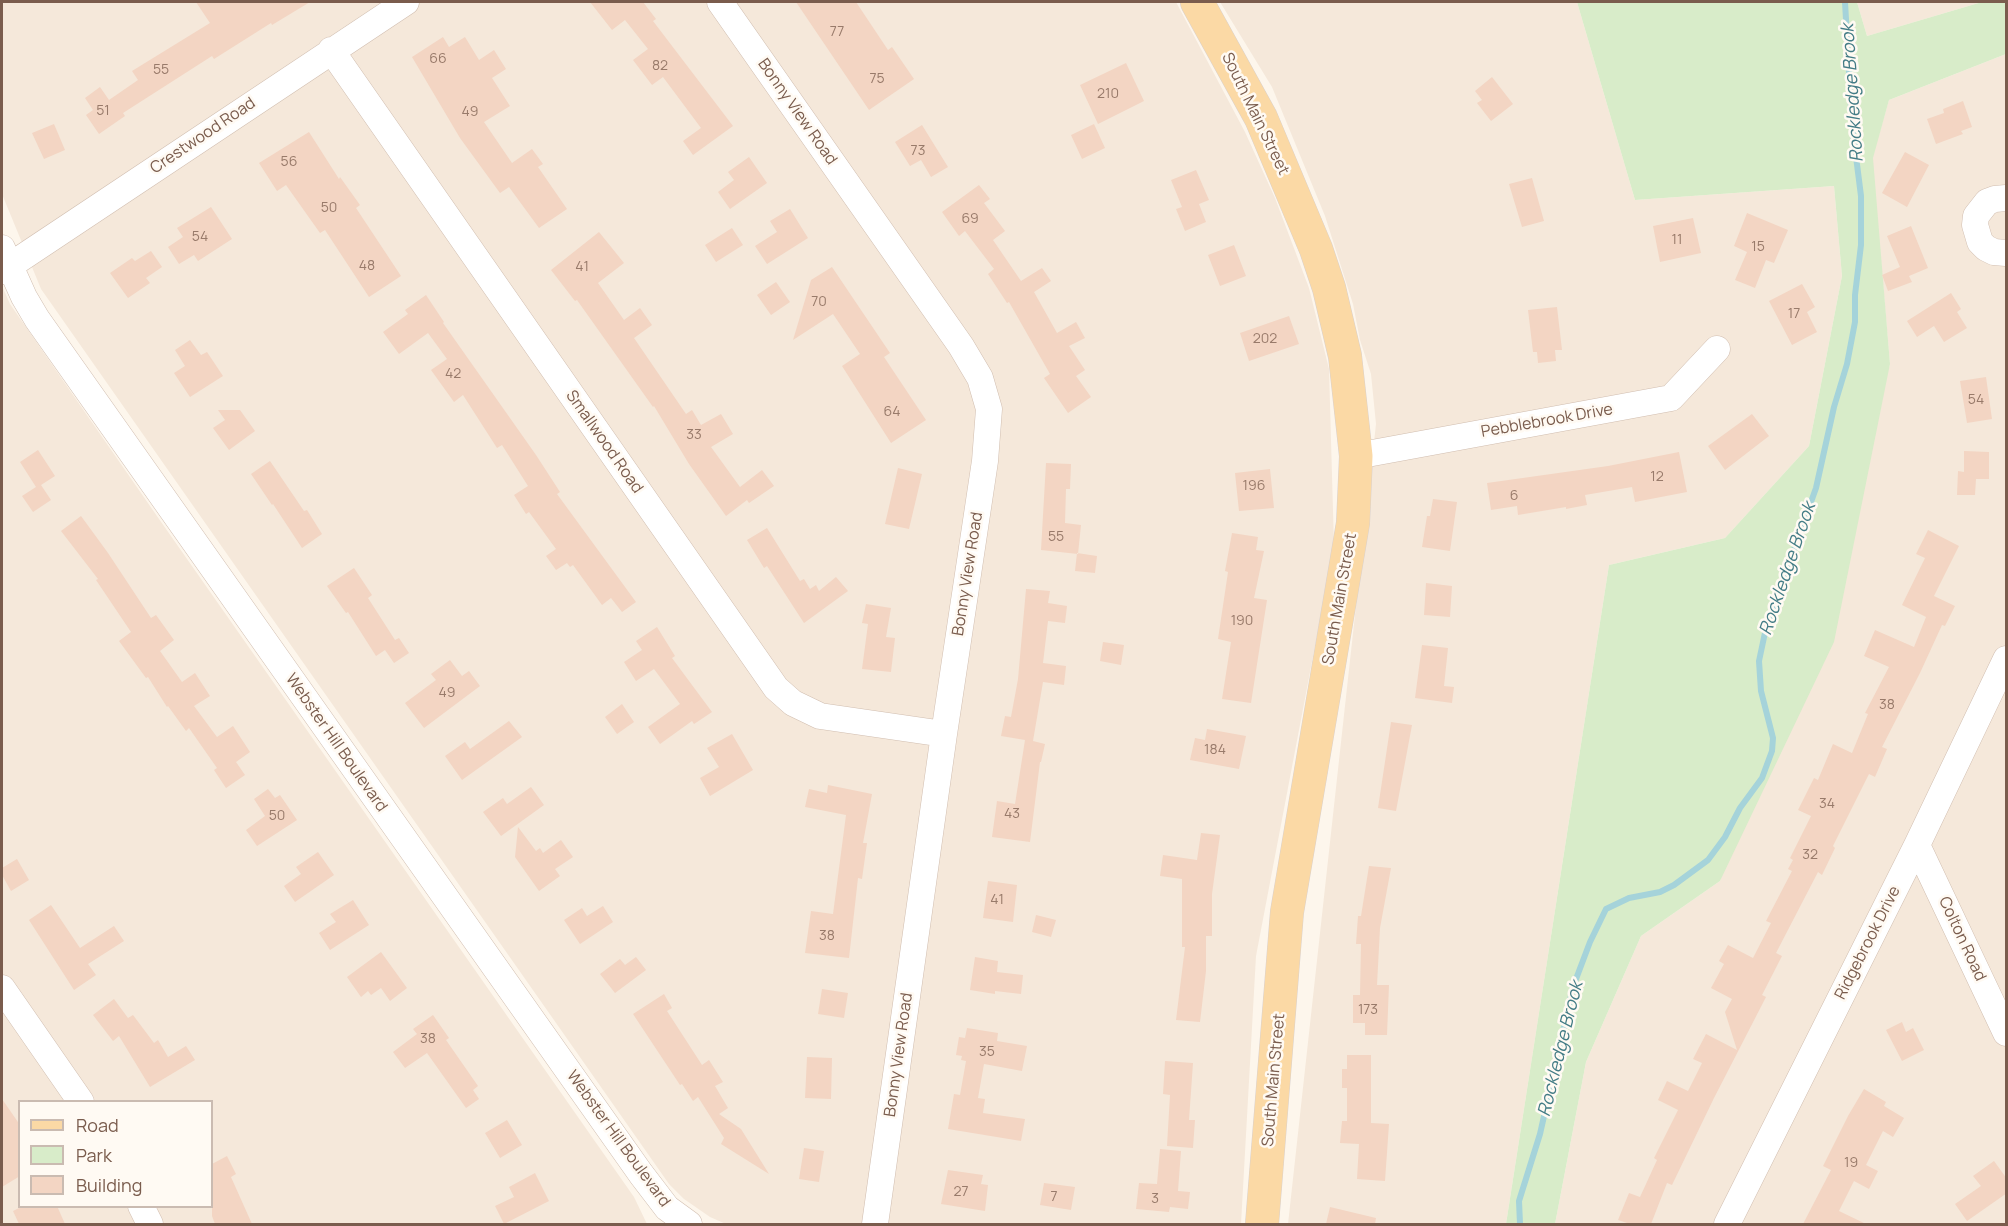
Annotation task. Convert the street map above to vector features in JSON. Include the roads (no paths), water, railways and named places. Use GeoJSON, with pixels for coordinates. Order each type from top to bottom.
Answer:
{"type":"FeatureCollection","features":[{"type":"Feature","properties":{"kind":"main road","name":"South Main Street"},"geometry":{"type":"LineString","coordinates":[[1197,2],[1261,118],[1316,249],[1329,288],[1345,356],[1356,456],[1353,523],[1287,912],[1262,1224]]}},
{"type":"Feature","properties":{"kind":"street","name":"Crestwood Road"},"geometry":{"type":"LineString","coordinates":[[4,262],[406,2]]}},
{"type":"Feature","properties":{"kind":"street","name":"Bonny View Road"},"geometry":{"type":"LineString","coordinates":[[720,2],[962,346],[972,362],[985,393],[989,425],[985,461],[875,1224]]}},
{"type":"Feature","properties":{"kind":"street","name":"Smallwood Road"},"geometry":{"type":"LineString","coordinates":[[331,50],[776,688],[793,703],[820,716],[944,734]]}},
{"type":"Feature","properties":{"kind":"street"},"geometry":{"type":"LineString","coordinates":[[2007,198],[1987,202],[1976,216],[1975,225],[1980,242],[1986,248],[1994,252],[2007,253]]}},
{"type":"Feature","properties":{"kind":"street","name":"Webster Hill Boulevard"},"geometry":{"type":"LineString","coordinates":[[4,262],[43,328],[641,1174],[667,1216],[689,1224]]}},
{"type":"Feature","properties":{"kind":"street","name":"Pebblebrook Drive"},"geometry":{"type":"LineString","coordinates":[[1356,456],[1671,398],[1717,349]]}},
{"type":"Feature","properties":{"kind":"street","name":"Ridgebrook Drive"},"geometry":{"type":"LineString","coordinates":[[1727,1224],[2007,659]]}},
{"type":"Feature","properties":{"kind":"street","name":"Colton Road"},"geometry":{"type":"LineString","coordinates":[[1917,844],[2007,1033]]}},
{"type":"Feature","properties":{"kind":"street"},"geometry":{"type":"LineString","coordinates":[[2,988],[80,1100]]}},
{"type":"Feature","properties":{"kind":"street"},"geometry":{"type":"LineString","coordinates":[[142,1208],[150,1224]]}},
{"type":"Feature","properties":{"kind":"waterway","name":"Rockledge Brook"},"geometry":{"type":"LineString","coordinates":[[1520,1224],[1519,1201],[1540,1134],[1573,987],[1590,942],[1606,909],[1629,898],[1660,892],[1674,885],[1708,860],[1725,837],[1740,808],[1762,778],[1772,751],[1773,738],[1761,691],[1759,661],[1766,628],[1816,488],[1834,407],[1847,364],[1855,322],[1855,295],[1861,245],[1861,196],[1852,125],[1845,2]]}}]}
